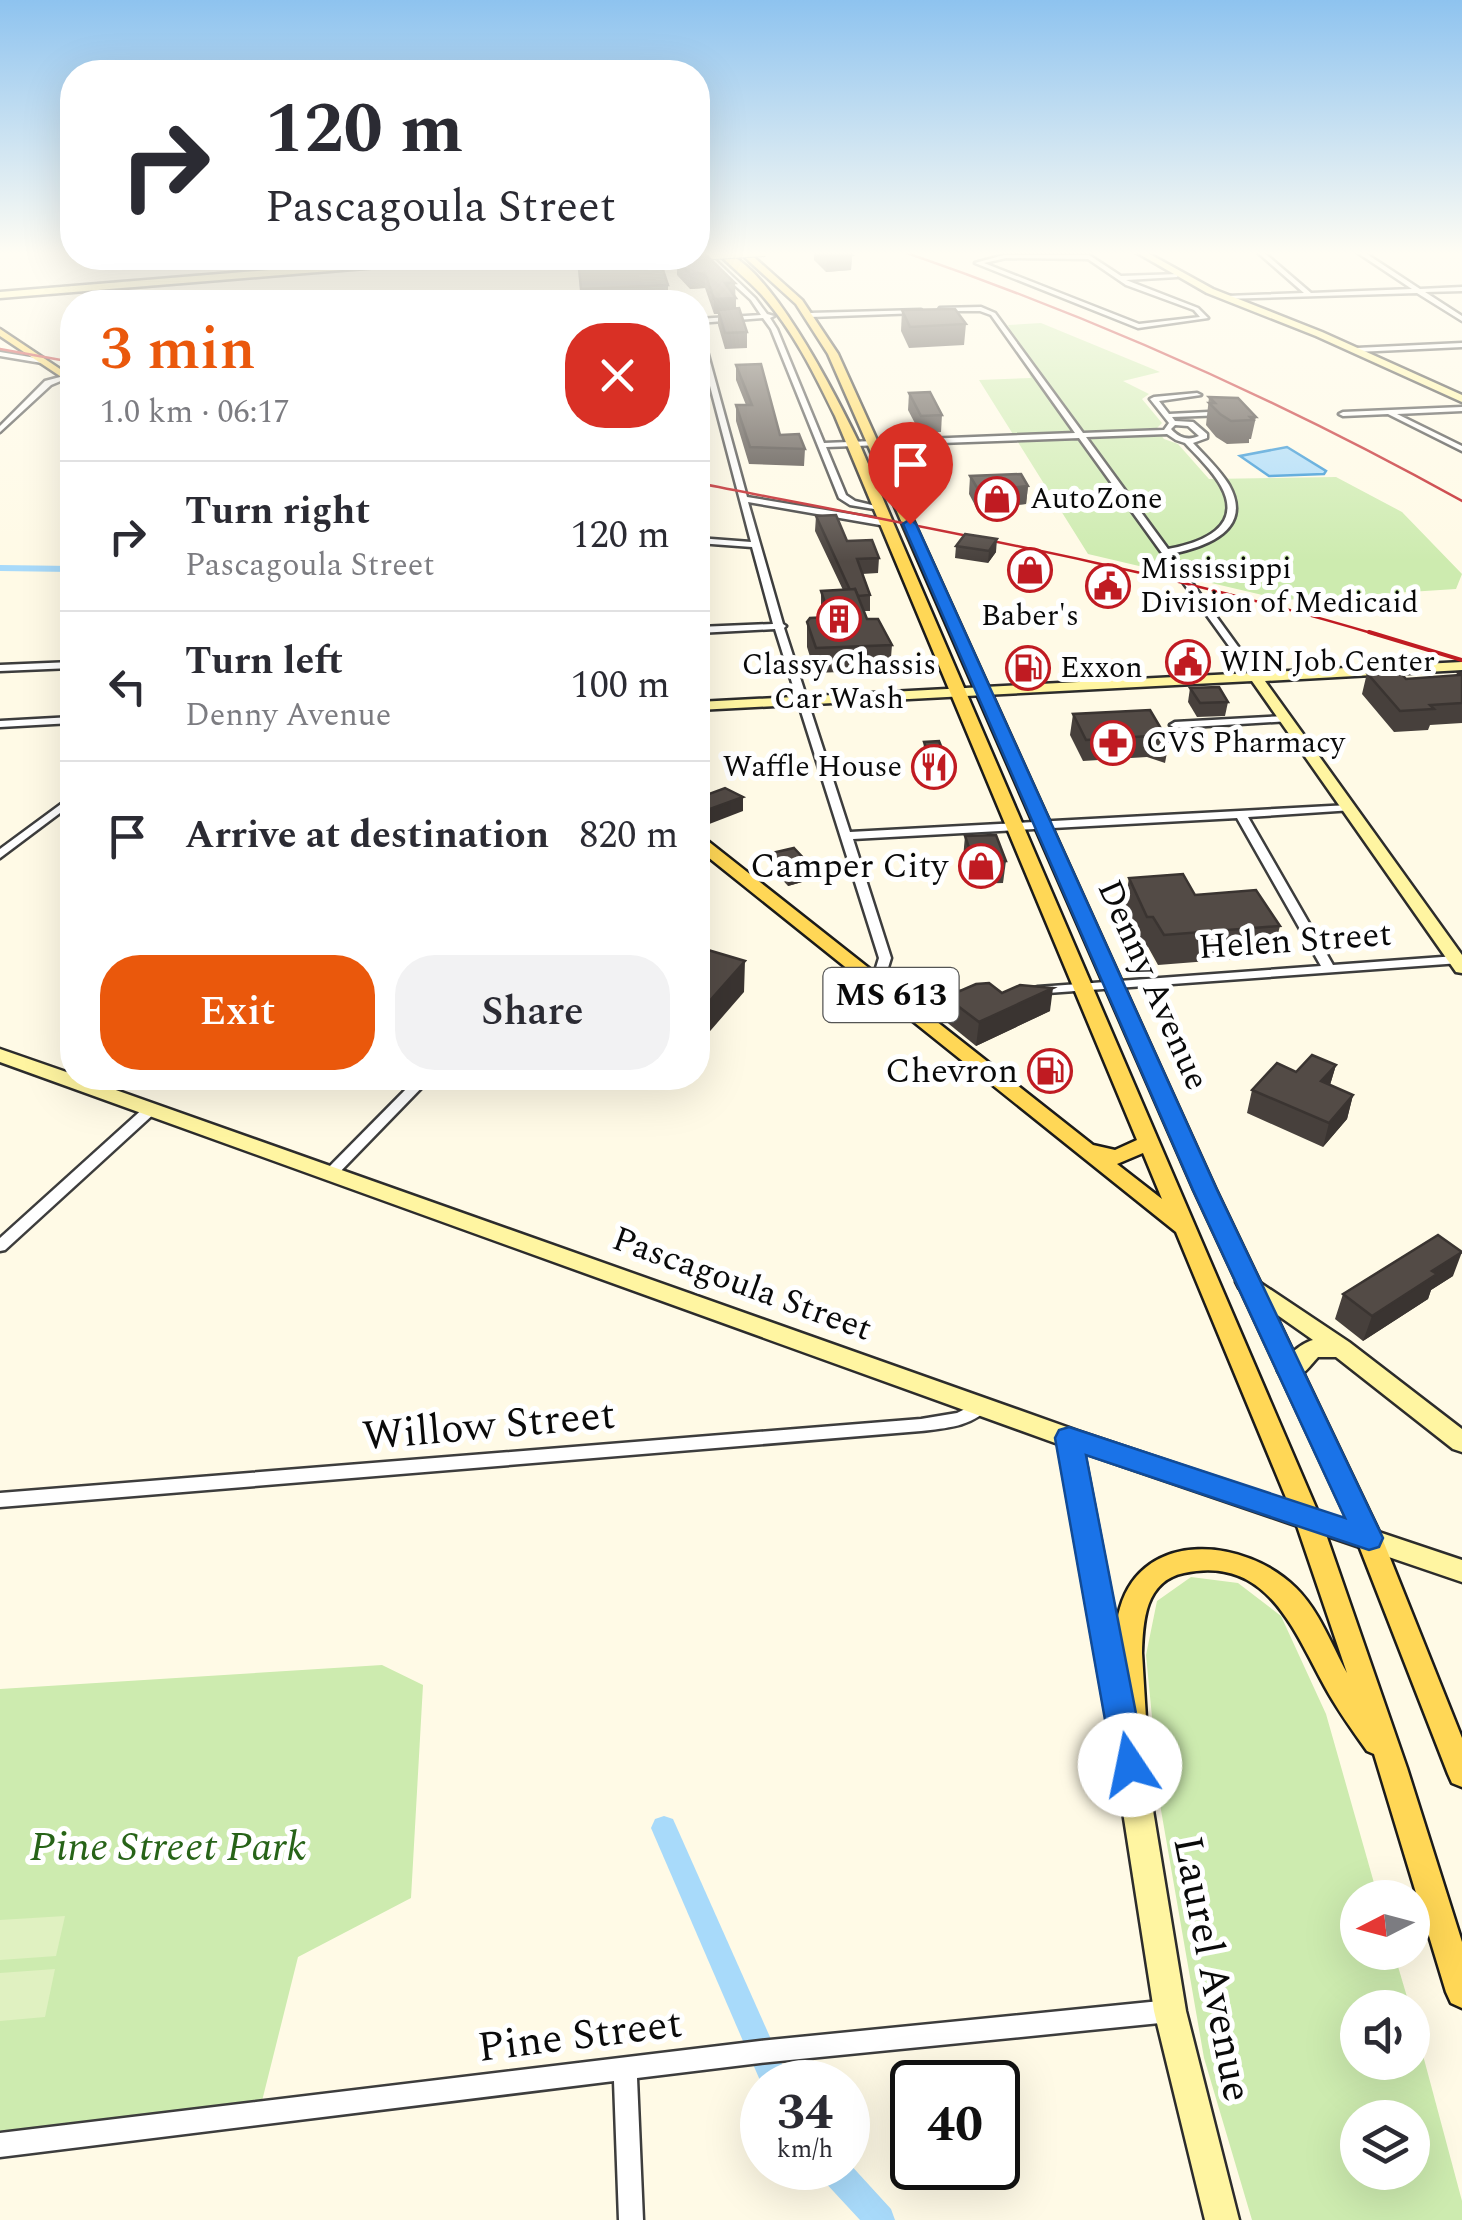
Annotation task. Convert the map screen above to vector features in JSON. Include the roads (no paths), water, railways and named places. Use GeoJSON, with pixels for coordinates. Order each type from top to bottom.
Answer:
{"type":"FeatureCollection","features":[{"type":"Feature","properties":{"kind":"main road"},"geometry":{"type":"LineString","coordinates":[[33,355],[60,373]]}},
{"type":"Feature","properties":{"kind":"main road","name":"Denny Avenue"},"geometry":{"type":"LineString","coordinates":[[811,355],[854,444],[1307,1517],[1394,1768],[1462,1992]]}},
{"type":"Feature","properties":{"kind":"main road","name":"Denny Avenue"},"geometry":{"type":"LineString","coordinates":[[830,355],[874,442],[1248,1282],[1369,1538],[1462,1774]]}},
{"type":"Feature","properties":{"kind":"main road","name":"MS 613"},"geometry":{"type":"LineString","coordinates":[[710,852],[1183,1227]]}},
{"type":"Feature","properties":{"kind":"main road"},"geometry":{"type":"LineString","coordinates":[[1084,1148],[1117,1157],[1148,1143]]}},
{"type":"Feature","properties":{"kind":"main road"},"geometry":{"type":"LineString","coordinates":[[1136,1800],[1128,1625],[1139,1591],[1158,1570],[1185,1560],[1216,1559],[1247,1567],[1274,1584],[1300,1612],[1332,1674],[1394,1768]]}},
{"type":"Feature","properties":{"kind":"street"},"geometry":{"type":"LineString","coordinates":[[4,355],[42,361]]}},
{"type":"Feature","properties":{"kind":"street"},"geometry":{"type":"LineString","coordinates":[[787,355],[842,496],[883,516]]}},
{"type":"Feature","properties":{"kind":"street"},"geometry":{"type":"LineString","coordinates":[[1023,355],[1459,964]]}},
{"type":"Feature","properties":{"kind":"street"},"geometry":{"type":"LineString","coordinates":[[1366,355],[1462,399]]}},
{"type":"Feature","properties":{"kind":"street"},"geometry":{"type":"LineString","coordinates":[[0,430],[18,408],[48,383],[60,381]]}},
{"type":"Feature","properties":{"kind":"street"},"geometry":{"type":"LineString","coordinates":[[710,381],[756,545],[885,958],[877,984]]}},
{"type":"Feature","properties":{"kind":"street"},"geometry":{"type":"LineString","coordinates":[[1166,552],[1193,548],[1222,531],[1233,510],[1225,486],[1169,423],[1154,399],[1196,396]]}},
{"type":"Feature","properties":{"kind":"street"},"geometry":{"type":"LineString","coordinates":[[0,408],[18,408]]}},
{"type":"Feature","properties":{"kind":"street"},"geometry":{"type":"LineString","coordinates":[[1343,414],[1462,409]]}},
{"type":"Feature","properties":{"kind":"street"},"geometry":{"type":"LineString","coordinates":[[822,445],[1081,435],[1239,412]]}},
{"type":"Feature","properties":{"kind":"street"},"geometry":{"type":"LineString","coordinates":[[1389,412],[1462,449]]}},
{"type":"Feature","properties":{"kind":"street"},"geometry":{"type":"LineString","coordinates":[[1169,423],[1190,424],[1204,436],[1188,441]]}},
{"type":"Feature","properties":{"kind":"street"},"geometry":{"type":"LineString","coordinates":[[745,499],[883,516]]}},
{"type":"Feature","properties":{"kind":"street"},"geometry":{"type":"LineString","coordinates":[[710,542],[756,545]]}},
{"type":"Feature","properties":{"kind":"street"},"geometry":{"type":"LineString","coordinates":[[710,629],[781,626]]}},
{"type":"Feature","properties":{"kind":"street"},"geometry":{"type":"LineString","coordinates":[[0,668],[60,665]]}},
{"type":"Feature","properties":{"kind":"street"},"geometry":{"type":"LineString","coordinates":[[710,714],[1462,666]]}},
{"type":"Feature","properties":{"kind":"street"},"geometry":{"type":"LineString","coordinates":[[1258,681],[1462,675]]}},
{"type":"Feature","properties":{"kind":"street"},"geometry":{"type":"LineString","coordinates":[[710,706],[807,706]]}},
{"type":"Feature","properties":{"kind":"street"},"geometry":{"type":"LineString","coordinates":[[1175,724],[1286,719]]}},
{"type":"Feature","properties":{"kind":"street"},"geometry":{"type":"LineString","coordinates":[[0,724],[60,721]]}},
{"type":"Feature","properties":{"kind":"street"},"geometry":{"type":"LineString","coordinates":[[0,855],[60,808]]}},
{"type":"Feature","properties":{"kind":"street"},"geometry":{"type":"LineString","coordinates":[[848,836],[1349,808]]}},
{"type":"Feature","properties":{"kind":"street"},"geometry":{"type":"LineString","coordinates":[[1241,814],[1329,969]]}},
{"type":"Feature","properties":{"kind":"street","name":"Helen Street"},"geometry":{"type":"LineString","coordinates":[[1027,992],[1329,969],[1459,964]]}},
{"type":"Feature","properties":{"kind":"street"},"geometry":{"type":"LineString","coordinates":[[899,1001],[972,996]]}},
{"type":"Feature","properties":{"kind":"street","name":"Pascagoula Street"},"geometry":{"type":"LineString","coordinates":[[0,1055],[60,1074]]}},
{"type":"Feature","properties":{"kind":"street","name":"Pascagoula Street"},"geometry":{"type":"LineString","coordinates":[[103,1090],[980,1407],[1462,1571]]}},
{"type":"Feature","properties":{"kind":"street"},"geometry":{"type":"LineString","coordinates":[[330,1174],[412,1090]]}},
{"type":"Feature","properties":{"kind":"street"},"geometry":{"type":"LineString","coordinates":[[0,1246],[151,1109]]}},
{"type":"Feature","properties":{"kind":"street"},"geometry":{"type":"LineString","coordinates":[[1248,1282],[1462,1442]]}},
{"type":"Feature","properties":{"kind":"street"},"geometry":{"type":"LineString","coordinates":[[1290,1372],[1312,1349],[1341,1348]]}},
{"type":"Feature","properties":{"kind":"street","name":"Willow Street"},"geometry":{"type":"LineString","coordinates":[[0,1500],[921,1426],[961,1419],[980,1407]]}},
{"type":"Feature","properties":{"kind":"street","name":"Laurel Avenue"},"geometry":{"type":"LineString","coordinates":[[1069,1438],[1136,1800],[1170,2010],[1222,2220]]}},
{"type":"Feature","properties":{"kind":"street","name":"Pine Street"},"geometry":{"type":"LineString","coordinates":[[0,2145],[625,2069],[1170,2010]]}},
{"type":"Feature","properties":{"kind":"street"},"geometry":{"type":"LineString","coordinates":[[625,2069],[631,2220]]}},
{"type":"Feature","properties":{"kind":"water"},"geometry":{"type":"Polygon","coordinates":[[[1287,447],[1326,471],[1324,474],[1269,476],[1240,456],[1287,447]]]}},
{"type":"Feature","properties":{"kind":"waterway"},"geometry":{"type":"LineString","coordinates":[[0,568],[60,569]]}},
{"type":"Feature","properties":{"kind":"waterway"},"geometry":{"type":"LineString","coordinates":[[664,1828],[766,2060]]}},
{"type":"Feature","properties":{"kind":"waterway"},"geometry":{"type":"LineString","coordinates":[[853,2190],[880,2220]]}},
{"type":"Feature","properties":{"kind":"railway"},"geometry":{"type":"LineString","coordinates":[[31,355],[60,360]]}},
{"type":"Feature","properties":{"kind":"railway"},"geometry":{"type":"LineString","coordinates":[[1166,355],[1326,429],[1462,501]]}},
{"type":"Feature","properties":{"kind":"railway"},"geometry":{"type":"LineString","coordinates":[[710,485],[1125,569],[1378,635]]}},
{"type":"Feature","properties":{"kind":"railway"},"geometry":{"type":"LineString","coordinates":[[1369,632],[1462,660]]}},
{"type":"Feature","properties":{"kind":"place","name":"AutoZone"},"geometry":{"type":"Point","coordinates":[997,499]}},
{"type":"Feature","properties":{"kind":"place","name":"Baber's"},"geometry":{"type":"Point","coordinates":[1030,570]}},
{"type":"Feature","properties":{"kind":"place","name":"Mississippi Division of Medicaid"},"geometry":{"type":"Point","coordinates":[1108,586]}},
{"type":"Feature","properties":{"kind":"place","name":"Classy Chassis Car Wash"},"geometry":{"type":"Point","coordinates":[839,619]}},
{"type":"Feature","properties":{"kind":"place","name":"WIN Job Center"},"geometry":{"type":"Point","coordinates":[1188,662]}},
{"type":"Feature","properties":{"kind":"place","name":"Exxon"},"geometry":{"type":"Point","coordinates":[1028,668]}},
{"type":"Feature","properties":{"kind":"place","name":"CVS Pharmacy"},"geometry":{"type":"Point","coordinates":[1113,743]}},
{"type":"Feature","properties":{"kind":"place","name":"Waffle House"},"geometry":{"type":"Point","coordinates":[934,767]}},
{"type":"Feature","properties":{"kind":"place","name":"Camper City"},"geometry":{"type":"Point","coordinates":[981,866]}},
{"type":"Feature","properties":{"kind":"place","name":"Chevron"},"geometry":{"type":"Point","coordinates":[1050,1071]}},
{"type":"Feature","properties":{"kind":"park label","name":"Pine Street Park"},"geometry":{"type":"Point","coordinates":[168,1847]}}]}
